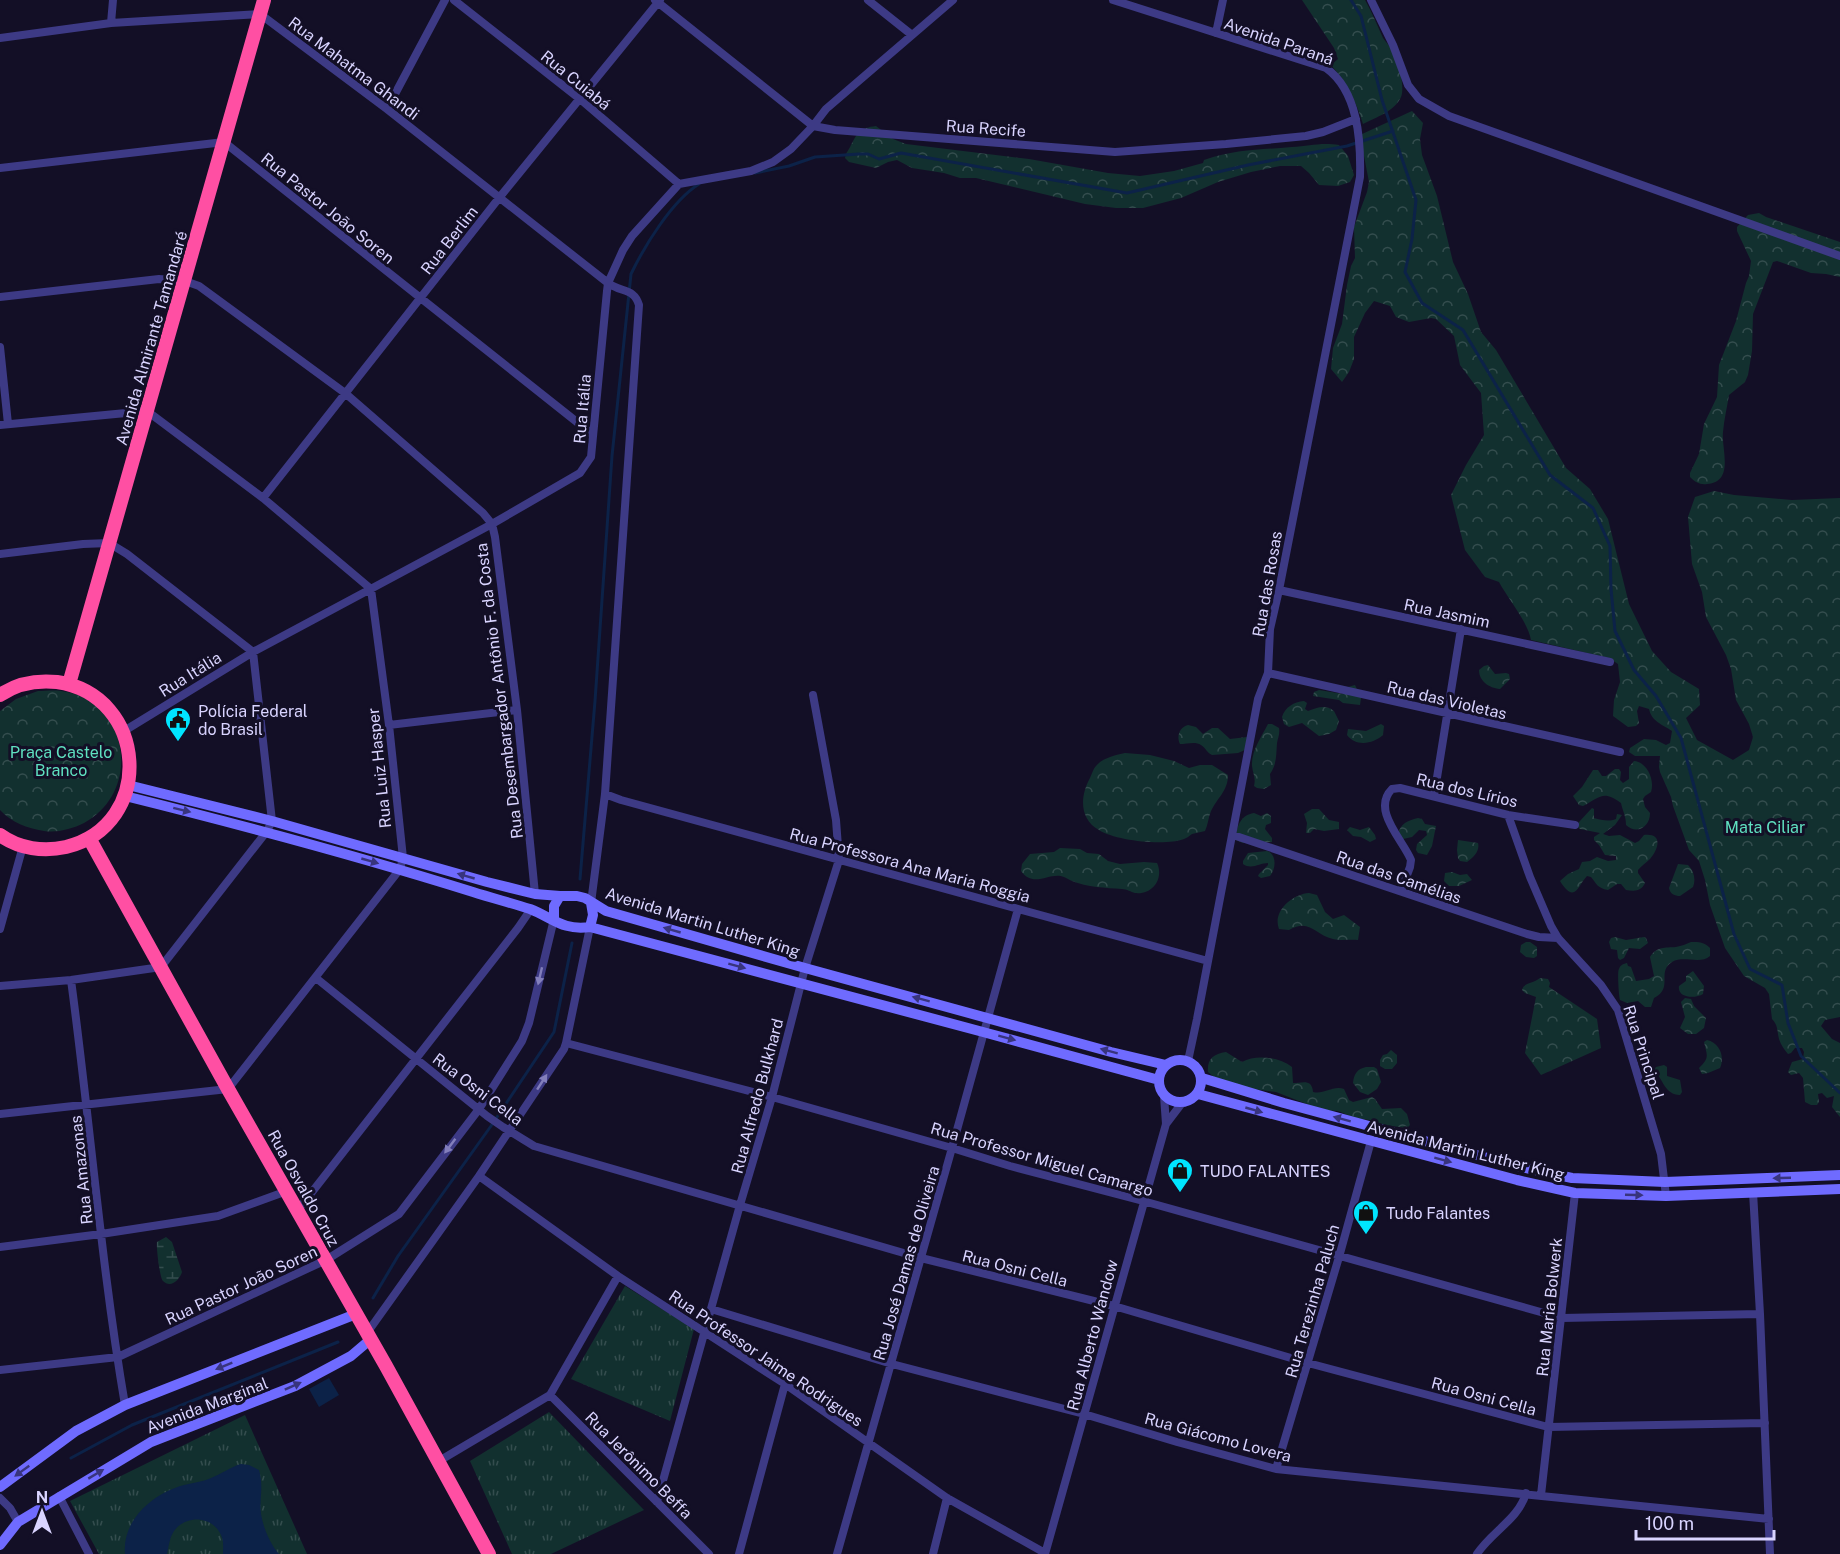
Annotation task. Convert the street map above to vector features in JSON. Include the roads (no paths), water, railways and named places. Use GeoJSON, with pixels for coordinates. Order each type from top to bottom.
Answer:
{"type":"FeatureCollection","features":[{"type":"Feature","properties":{"kind":"highway","name":"Avenida Almirante Tamandaré"},"geometry":{"type":"LineString","coordinates":[[69,684],[262,7]]}},
{"type":"Feature","properties":{"kind":"highway"},"geometry":{"type":"LineString","coordinates":[[0,835],[23,846],[40,849],[57,849],[89,838],[116,812],[127,790],[131,767],[124,731],[110,710],[92,694],[69,684],[47,681],[2,689]]}},
{"type":"Feature","properties":{"kind":"highway","name":"Rua Osvaldo Cruz"},"geometry":{"type":"LineString","coordinates":[[89,838],[489,1554]]}},
{"type":"Feature","properties":{"kind":"main road","name":"Avenida Martin Luther King"},"geometry":{"type":"LineString","coordinates":[[127,790],[270,826],[402,864],[535,894],[577,896],[606,911],[693,936],[1110,1052],[1166,1065]]}},
{"type":"Feature","properties":{"kind":"main road","name":"Avenida Martin Luther King"},"geometry":{"type":"LineString","coordinates":[[402,864],[484,895],[531,909],[569,928],[590,927],[1159,1080]]}},
{"type":"Feature","properties":{"kind":"main road"},"geometry":{"type":"LineString","coordinates":[[484,895],[487,882]]}},
{"type":"Feature","properties":{"kind":"main road"},"geometry":{"type":"LineString","coordinates":[[554,919],[555,906],[560,896]]}},
{"type":"Feature","properties":{"kind":"main road"},"geometry":{"type":"LineString","coordinates":[[590,927],[593,915],[591,903]]}},
{"type":"Feature","properties":{"kind":"main road"},"geometry":{"type":"LineString","coordinates":[[688,953],[693,936]]}},
{"type":"Feature","properties":{"kind":"main road"},"geometry":{"type":"LineString","coordinates":[[1180,1059],[1188,1061],[1199,1071],[1202,1078],[1198,1094],[1182,1103],[1172,1101],[1164,1096],[1159,1086],[1162,1069],[1172,1061],[1180,1059]]}},
{"type":"Feature","properties":{"kind":"main road","name":"Avenida Martin Luther King"},"geometry":{"type":"LineString","coordinates":[[1202,1078],[1284,1103],[1521,1167],[1572,1178],[1665,1182],[1840,1175]]}},
{"type":"Feature","properties":{"kind":"main road","name":"Avenida Martin Luther King"},"geometry":{"type":"LineString","coordinates":[[1198,1094],[1517,1180],[1575,1192],[1666,1196],[1840,1189]]}},
{"type":"Feature","properties":{"kind":"main road"},"geometry":{"type":"LineString","coordinates":[[1517,1180],[1521,1167]]}},
{"type":"Feature","properties":{"kind":"main road","name":"Avenida Marginal"},"geometry":{"type":"LineString","coordinates":[[0,1487],[76,1431],[125,1406],[356,1314]]}},
{"type":"Feature","properties":{"kind":"main road","name":"Avenida Marginal"},"geometry":{"type":"LineString","coordinates":[[0,1545],[18,1522],[150,1442],[295,1386],[351,1356],[369,1336]]}},
{"type":"Feature","properties":{"kind":"street"},"geometry":{"type":"LineString","coordinates":[[111,23],[113,0]]}},
{"type":"Feature","properties":{"kind":"street"},"geometry":{"type":"LineString","coordinates":[[387,109],[445,0]]}},
{"type":"Feature","properties":{"kind":"street","name":"Rua Cuiabá"},"geometry":{"type":"LineString","coordinates":[[453,0],[580,99],[679,184]]}},
{"type":"Feature","properties":{"kind":"street"},"geometry":{"type":"LineString","coordinates":[[868,0],[912,35]]}},
{"type":"Feature","properties":{"kind":"street"},"geometry":{"type":"LineString","coordinates":[[679,184],[751,171],[773,162],[791,149],[826,109],[953,0]]}},
{"type":"Feature","properties":{"kind":"street","name":"Avenida Paraná"},"geometry":{"type":"LineString","coordinates":[[1113,0],[1326,68],[1345,88],[1356,119],[1359,143]]}},
{"type":"Feature","properties":{"kind":"street"},"geometry":{"type":"LineString","coordinates":[[1216,33],[1223,0]]}},
{"type":"Feature","properties":{"kind":"street"},"geometry":{"type":"LineString","coordinates":[[1371,0],[1393,45],[1408,85],[1419,99],[1449,116],[1840,256]]}},
{"type":"Feature","properties":{"kind":"street","name":"Rua Berlim"},"geometry":{"type":"LineString","coordinates":[[262,498],[658,1]]}},
{"type":"Feature","properties":{"kind":"street","name":"Rua Recife"},"geometry":{"type":"LineString","coordinates":[[658,1],[813,126],[835,130],[1115,152],[1306,136],[1356,119]]}},
{"type":"Feature","properties":{"kind":"street"},"geometry":{"type":"LineString","coordinates":[[0,38],[111,23],[262,7]]}},
{"type":"Feature","properties":{"kind":"street","name":"Rua Mahatma Ghandi"},"geometry":{"type":"LineString","coordinates":[[262,7],[608,284],[636,296],[639,305],[605,794]]}},
{"type":"Feature","properties":{"kind":"street"},"geometry":{"type":"LineString","coordinates":[[0,168],[224,142]]}},
{"type":"Feature","properties":{"kind":"street","name":"Rua Pastor João Soren"},"geometry":{"type":"LineString","coordinates":[[224,142],[592,434]]}},
{"type":"Feature","properties":{"kind":"street","name":"Rua das Rosas"},"geometry":{"type":"LineString","coordinates":[[1188,1061],[1258,699],[1268,673],[1270,629],[1359,177],[1359,143]]}},
{"type":"Feature","properties":{"kind":"street","name":"Rua Itália"},"geometry":{"type":"LineString","coordinates":[[124,731],[253,652],[492,524],[580,473],[591,457],[608,284],[622,250],[679,184]]}},
{"type":"Feature","properties":{"kind":"street","name":"Rua Desembargador Antônio F. da Costa"},"geometry":{"type":"LineString","coordinates":[[0,297],[159,279],[185,281],[199,286],[345,393],[483,513],[492,524],[495,537],[517,711],[535,894]]}},
{"type":"Feature","properties":{"kind":"street"},"geometry":{"type":"LineString","coordinates":[[0,347],[4,424],[147,411],[262,498],[371,589]]}},
{"type":"Feature","properties":{"kind":"street"},"geometry":{"type":"LineString","coordinates":[[0,555],[83,544],[109,543],[127,554],[253,652],[270,826],[161,967],[71,980],[0,986]]}},
{"type":"Feature","properties":{"kind":"street","name":"Rua Luiz Hasper"},"geometry":{"type":"LineString","coordinates":[[371,589],[389,725],[402,864]]}},
{"type":"Feature","properties":{"kind":"street","name":"Rua Jasmim"},"geometry":{"type":"LineString","coordinates":[[1279,590],[1610,662]]}},
{"type":"Feature","properties":{"kind":"street"},"geometry":{"type":"LineString","coordinates":[[1434,796],[1461,629]]}},
{"type":"Feature","properties":{"kind":"street","name":"Rua das Violetas"},"geometry":{"type":"LineString","coordinates":[[1268,673],[1620,752]]}},
{"type":"Feature","properties":{"kind":"street","name":"Rua Alfredo Bulkhard"},"geometry":{"type":"LineString","coordinates":[[657,1502],[772,1097],[805,968],[838,860],[836,820],[813,694]]}},
{"type":"Feature","properties":{"kind":"street"},"geometry":{"type":"LineString","coordinates":[[389,725],[517,711]]}},
{"type":"Feature","properties":{"kind":"street","name":"Rua dos Lírios"},"geometry":{"type":"LineString","coordinates":[[1401,891],[1411,860],[1387,818],[1386,797],[1392,789],[1400,788],[1508,814],[1575,825]]}},
{"type":"Feature","properties":{"kind":"street"},"geometry":{"type":"LineString","coordinates":[[591,903],[605,794]]}},
{"type":"Feature","properties":{"kind":"street","name":"Rua Professora Ana Maria Roggia"},"geometry":{"type":"LineString","coordinates":[[605,794],[1208,961]]}},
{"type":"Feature","properties":{"kind":"street","name":"Rua Principal"},"geometry":{"type":"LineString","coordinates":[[1508,814],[1530,877],[1551,926],[1558,938],[1601,985],[1618,1010],[1661,1154],[1666,1196]]}},
{"type":"Feature","properties":{"kind":"street","name":"Rua das Camélias"},"geometry":{"type":"LineString","coordinates":[[1233,835],[1527,934],[1558,938]]}},
{"type":"Feature","properties":{"kind":"street"},"geometry":{"type":"LineString","coordinates":[[0,929],[23,846]]}},
{"type":"Feature","properties":{"kind":"street"},"geometry":{"type":"LineString","coordinates":[[0,1114],[228,1089],[402,864]]}},
{"type":"Feature","properties":{"kind":"street"},"geometry":{"type":"LineString","coordinates":[[298,1210],[531,909]]}},
{"type":"Feature","properties":{"kind":"street","name":"Rua José Damas de Oliveira"},"geometry":{"type":"LineString","coordinates":[[837,1554],[1018,909]]}},
{"type":"Feature","properties":{"kind":"street","name":"Rua Pastor João Soren"},"geometry":{"type":"LineString","coordinates":[[0,1370],[118,1357],[326,1260],[399,1214],[478,1109],[522,1041],[529,1023],[554,919]]}},
{"type":"Feature","properties":{"kind":"street"},"geometry":{"type":"LineString","coordinates":[[369,1336],[479,1176],[506,1129],[566,1043],[590,927]]}},
{"type":"Feature","properties":{"kind":"street","name":"Rua Osni Cella"},"geometry":{"type":"LineString","coordinates":[[315,978],[478,1109],[534,1146],[921,1258],[1114,1306],[1308,1363],[1548,1427],[1765,1423]]}},
{"type":"Feature","properties":{"kind":"street","name":"Rua Amazonas"},"geometry":{"type":"LineString","coordinates":[[71,980],[101,1234],[125,1406]]}},
{"type":"Feature","properties":{"kind":"street","name":"Rua Professor Miguel Camargo"},"geometry":{"type":"LineString","coordinates":[[566,1043],[772,1097],[1010,1166],[1562,1318],[1760,1314]]}},
{"type":"Feature","properties":{"kind":"street","name":"Rua Alberto Wandow"},"geometry":{"type":"LineString","coordinates":[[1164,1096],[1166,1124]]}},
{"type":"Feature","properties":{"kind":"street","name":"Rua Alberto Wandow"},"geometry":{"type":"LineString","coordinates":[[1045,1553],[1166,1124],[1182,1103]]}},
{"type":"Feature","properties":{"kind":"street","name":"Rua Terezinha Paluch"},"geometry":{"type":"LineString","coordinates":[[1276,1468],[1340,1257],[1371,1141]]}},
{"type":"Feature","properties":{"kind":"street","name":"Rua Professor Jaime Rodrigues"},"geometry":{"type":"LineString","coordinates":[[479,1176],[618,1276],[785,1384],[947,1498],[1045,1553]]}},
{"type":"Feature","properties":{"kind":"street"},"geometry":{"type":"LineString","coordinates":[[0,1247],[218,1216],[287,1191]]}},
{"type":"Feature","properties":{"kind":"street","name":"Rua Maria Bolwerk"},"geometry":{"type":"LineString","coordinates":[[1540,1495],[1575,1192]]}},
{"type":"Feature","properties":{"kind":"street"},"geometry":{"type":"LineString","coordinates":[[1753,1192],[1770,1554]]}},
{"type":"Feature","properties":{"kind":"street"},"geometry":{"type":"LineString","coordinates":[[439,1461],[550,1395],[618,1276]]}},
{"type":"Feature","properties":{"kind":"street","name":"Rua Giácomo Lovera"},"geometry":{"type":"LineString","coordinates":[[711,1309],[892,1364],[1084,1414],[1276,1468],[1769,1519]]}},
{"type":"Feature","properties":{"kind":"street"},"geometry":{"type":"LineString","coordinates":[[739,1554],[785,1384]]}},
{"type":"Feature","properties":{"kind":"street","name":"Rua Jerônimo Beffa"},"geometry":{"type":"LineString","coordinates":[[550,1395],[709,1554]]}},
{"type":"Feature","properties":{"kind":"street"},"geometry":{"type":"LineString","coordinates":[[1477,1554],[1520,1508],[1526,1493]]}},
{"type":"Feature","properties":{"kind":"street"},"geometry":{"type":"LineString","coordinates":[[60,1496],[89,1554]]}},
{"type":"Feature","properties":{"kind":"street"},"geometry":{"type":"LineString","coordinates":[[0,1498],[10,1508],[18,1522]]}},
{"type":"Feature","properties":{"kind":"street"},"geometry":{"type":"LineString","coordinates":[[933,1554],[947,1498]]}},
{"type":"Feature","properties":{"kind":"water"},"geometry":{"type":"Polygon","coordinates":[[[329,1378],[339,1395],[319,1407],[309,1389],[329,1378]]]}},
{"type":"Feature","properties":{"kind":"water"},"geometry":{"type":"Polygon","coordinates":[[[241,1464],[259,1470],[262,1519],[265,1530],[279,1554],[223,1554],[223,1540],[217,1529],[206,1521],[192,1520],[185,1522],[174,1531],[167,1554],[125,1554],[125,1543],[132,1522],[155,1498],[175,1488],[207,1480],[241,1464]]]}},
{"type":"Feature","properties":{"kind":"waterway"},"geometry":{"type":"LineString","coordinates":[[1351,0],[1361,16],[1382,100],[1416,200],[1412,239],[1405,272],[1422,303],[1463,330],[1550,475],[1593,508],[1610,546],[1615,631],[1634,670],[1656,696],[1681,738],[1734,934],[1750,969],[1782,985],[1788,1023],[1801,1056],[1840,1093]]}},
{"type":"Feature","properties":{"kind":"waterway"},"geometry":{"type":"LineString","coordinates":[[755,173],[789,166],[815,157],[868,154],[879,159],[901,153],[1127,193],[1248,165],[1347,146],[1393,131]]}},
{"type":"Feature","properties":{"kind":"waterway"},"geometry":{"type":"LineString","coordinates":[[580,879],[612,456],[631,274],[669,212],[699,184]]}},
{"type":"Feature","properties":{"kind":"waterway"},"geometry":{"type":"LineString","coordinates":[[373,1298],[398,1256],[491,1126],[554,1032],[572,943]]}},
{"type":"Feature","properties":{"kind":"waterway"},"geometry":{"type":"LineString","coordinates":[[71,1458],[132,1425],[338,1342]]}},
{"type":"Feature","properties":{"kind":"place","name":"Polícia Federal do Brasil"},"geometry":{"type":"Point","coordinates":[178,743]}},
{"type":"Feature","properties":{"kind":"place","name":"TUDO FALANTES"},"geometry":{"type":"Point","coordinates":[1180,1194]}},
{"type":"Feature","properties":{"kind":"place","name":"Tudo Falantes"},"geometry":{"type":"Point","coordinates":[1366,1236]}},
{"type":"Feature","properties":{"kind":"park label","name":"Praça Castelo Branco"},"geometry":{"type":"Point","coordinates":[61,761]}},
{"type":"Feature","properties":{"kind":"park label","name":"Mata Ciliar"},"geometry":{"type":"Point","coordinates":[1765,827]}}]}
